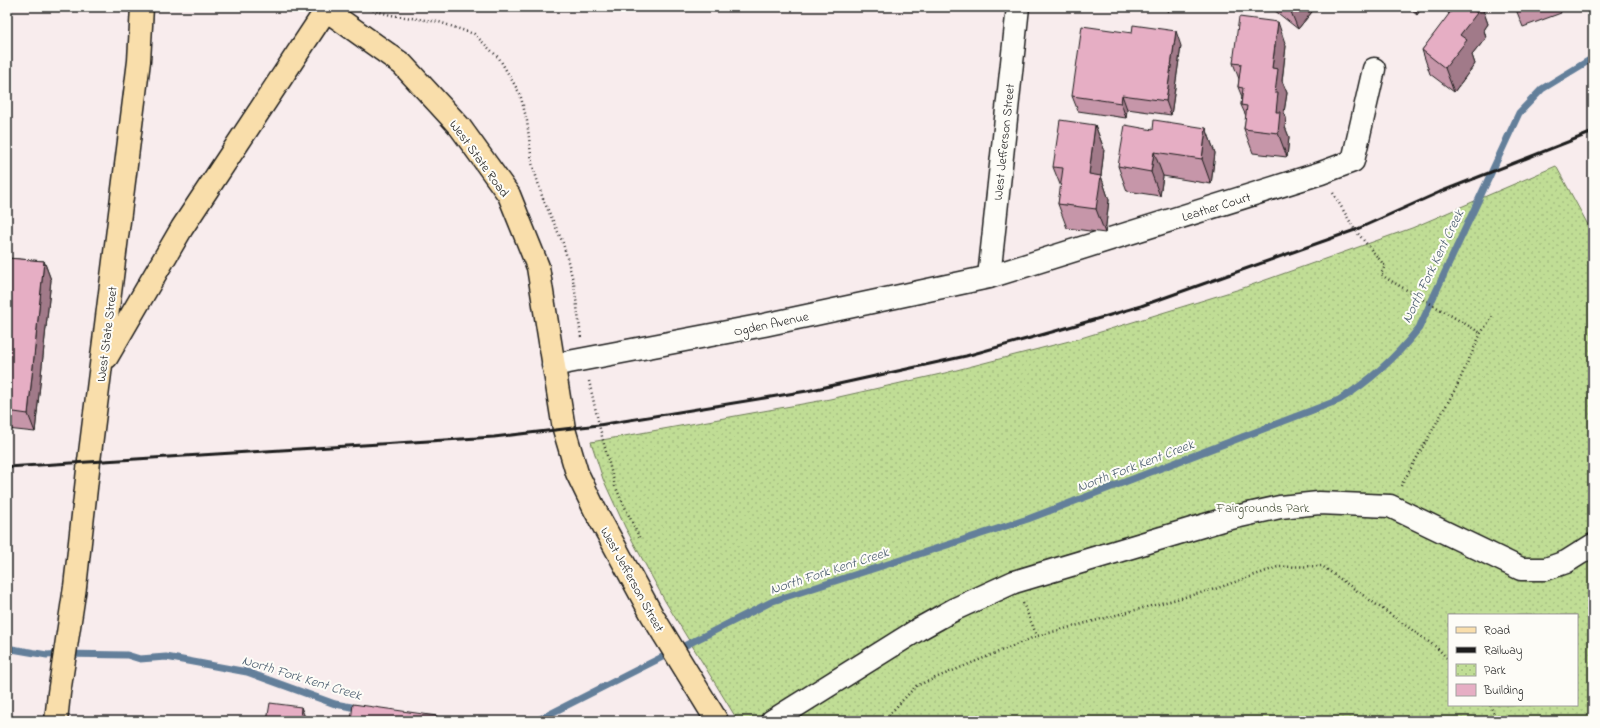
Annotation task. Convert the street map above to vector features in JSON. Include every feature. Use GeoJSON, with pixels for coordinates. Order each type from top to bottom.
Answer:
{"type":"FeatureCollection","features":[{"type":"Feature","properties":{"kind":"main road","name":"West State Street"},"geometry":{"type":"LineString","coordinates":[[59,693],[75,587],[139,61],[142,7]]}},
{"type":"Feature","properties":{"kind":"main road"},"geometry":{"type":"LineString","coordinates":[[102,365],[182,228],[324,9]]}},
{"type":"Feature","properties":{"kind":"main road","name":"West State Road"},"geometry":{"type":"LineString","coordinates":[[324,9],[402,64],[460,127],[508,195],[538,267],[564,429]]}},
{"type":"Feature","properties":{"kind":"main road","name":"West Jefferson Street"},"geometry":{"type":"LineString","coordinates":[[564,429],[577,474],[595,510],[652,615],[717,721]]}},
{"type":"Feature","properties":{"kind":"main road"},"geometry":{"type":"LineString","coordinates":[[48,721],[59,693]]}},
{"type":"Feature","properties":{"kind":"main road"},"geometry":{"type":"LineString","coordinates":[[56,721],[59,693]]}},
{"type":"Feature","properties":{"kind":"street","name":"West Jefferson Street"},"geometry":{"type":"LineString","coordinates":[[989,277],[1018,7]]}},
{"type":"Feature","properties":{"kind":"street","name":"Leather Court"},"geometry":{"type":"LineString","coordinates":[[989,277],[1321,173],[1353,161],[1374,69]]}},
{"type":"Feature","properties":{"kind":"street","name":"Ogden Avenue"},"geometry":{"type":"LineString","coordinates":[[553,366],[764,325],[989,277]]}},
{"type":"Feature","properties":{"kind":"street"},"geometry":{"type":"LineString","coordinates":[[772,721],[919,629],[956,609],[1014,582],[1222,520],[1280,507],[1319,503],[1390,506],[1521,569],[1546,569],[1560,565],[1593,545]]}},
{"type":"Feature","properties":{"kind":"path"},"geometry":{"type":"LineString","coordinates":[[1321,173],[1355,230],[1385,266],[1381,274],[1481,333]]}},
{"type":"Feature","properties":{"kind":"path"},"geometry":{"type":"LineString","coordinates":[[1390,506],[1456,388],[1481,333],[1494,316]]}},
{"type":"Feature","properties":{"kind":"path"},"geometry":{"type":"LineString","coordinates":[[883,721],[916,686],[1037,636],[1215,589],[1278,567],[1322,566],[1436,647],[1448,659]]}},
{"type":"Feature","properties":{"kind":"path"},"geometry":{"type":"LineString","coordinates":[[1014,582],[1037,636]]}},
{"type":"Feature","properties":{"kind":"path"},"geometry":{"type":"LineString","coordinates":[[1490,706],[1497,721]]}},
{"type":"Feature","properties":{"kind":"green space","name":"Fairgrounds Park"},"geometry":{"type":"Polygon","coordinates":[[[1556,166],[1593,234],[1593,721],[738,721],[665,601],[625,527],[603,479],[591,442],[830,399],[945,373],[1081,338],[1243,288],[1412,228],[1556,166]]]}},
{"type":"Feature","properties":{"kind":"building"},"geometry":{"type":"Polygon","coordinates":[[[1448,7],[1474,7],[1472,9],[1477,13],[1460,35],[1467,40],[1445,68],[1422,50],[1452,10],[1448,7]]]}},
{"type":"Feature","properties":{"kind":"building"},"geometry":{"type":"Polygon","coordinates":[[[1239,17],[1278,22],[1272,68],[1278,69],[1275,93],[1278,93],[1276,112],[1280,112],[1278,133],[1244,129],[1247,106],[1241,105],[1243,88],[1238,87],[1241,64],[1233,63],[1239,17]]]}},
{"type":"Feature","properties":{"kind":"building"},"geometry":{"type":"Polygon","coordinates":[[[1133,25],[1176,31],[1166,101],[1122,95],[1121,103],[1072,96],[1082,26],[1132,33],[1133,25]]]}},
{"type":"Feature","properties":{"kind":"building"},"geometry":{"type":"Polygon","coordinates":[[[1060,120],[1095,125],[1089,174],[1101,176],[1096,209],[1058,204],[1063,168],[1053,167],[1060,120]]]}},
{"type":"Feature","properties":{"kind":"building"},"geometry":{"type":"Polygon","coordinates":[[[1154,120],[1206,128],[1202,159],[1154,152],[1151,172],[1118,166],[1125,125],[1153,130],[1154,120]]]}},
{"type":"Feature","properties":{"kind":"building"},"geometry":{"type":"Polygon","coordinates":[[[7,258],[44,261],[28,414],[7,411],[7,258]]]}},
{"type":"Feature","properties":{"kind":"building"},"geometry":{"type":"Polygon","coordinates":[[[270,703],[301,707],[300,721],[267,721],[270,703]]]}},
{"type":"Feature","properties":{"kind":"building"},"geometry":{"type":"Polygon","coordinates":[[[353,704],[437,716],[436,721],[351,721],[353,704]]]}},
{"type":"Feature","properties":{"kind":"waterway","name":"North Fork Kent Creek"},"geometry":{"type":"LineString","coordinates":[[536,721],[773,601],[1028,519],[1339,400],[1372,377],[1401,349],[1419,328],[1519,113],[1542,89],[1593,58]]}},
{"type":"Feature","properties":{"kind":"waterway","name":"North Fork Kent Creek"},"geometry":{"type":"LineString","coordinates":[[7,650],[12,649],[47,655],[127,655],[140,659],[166,657],[247,672],[335,704],[362,709]]}},
{"type":"Feature","properties":{"kind":"railway"},"geometry":{"type":"LineString","coordinates":[[7,467],[494,437],[599,425],[807,391],[966,356],[1141,306],[1355,230],[1440,192],[1593,132]]}}]}
